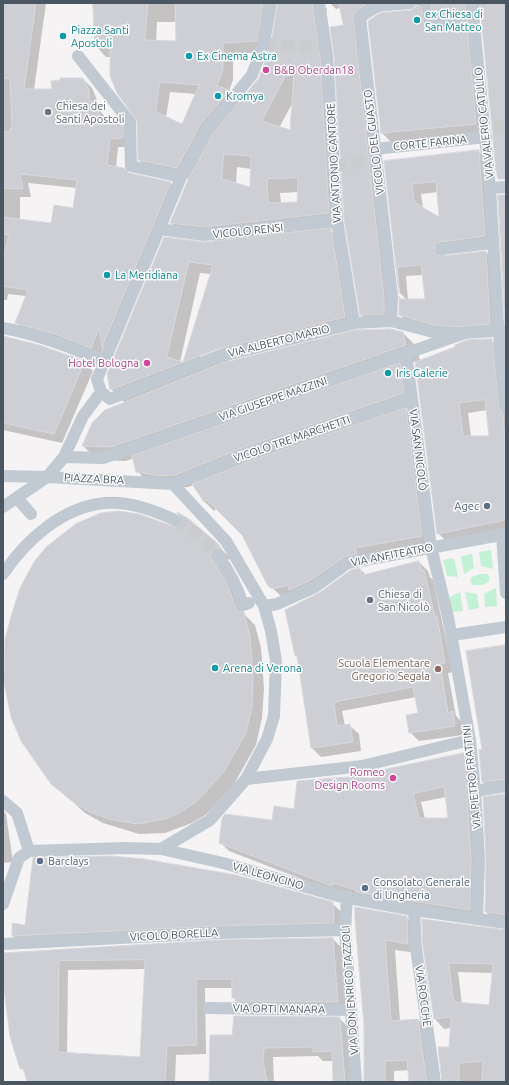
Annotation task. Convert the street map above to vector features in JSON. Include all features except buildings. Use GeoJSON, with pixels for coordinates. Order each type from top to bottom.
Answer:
{"type":"FeatureCollection","features":[{"type":"Feature","properties":{"kind":"street"},"geometry":{"type":"LineString","coordinates":[[3,507],[47,476],[64,457],[83,416],[101,392],[97,379],[103,361],[181,177],[207,129],[252,75],[264,43],[271,3]]}},
{"type":"Feature","properties":{"kind":"street","name":"VIA ANTONIO CANTORE"},"geometry":{"type":"LineString","coordinates":[[319,3],[327,55],[337,220],[354,323]]}},
{"type":"Feature","properties":{"kind":"street","name":"VICOLO DEL GUASTO"},"geometry":{"type":"LineString","coordinates":[[391,320],[392,297],[360,17],[377,6],[410,3]]}},
{"type":"Feature","properties":{"kind":"street","name":"VIA VALERIO CATULLO"},"geometry":{"type":"LineString","coordinates":[[472,3],[488,131],[492,243],[502,330],[506,407]]}},
{"type":"Feature","properties":{"kind":"street"},"geometry":{"type":"LineString","coordinates":[[78,56],[130,122],[131,166],[181,177]]}},
{"type":"Feature","properties":{"kind":"street","name":"CORTE FARINA"},"geometry":{"type":"LineString","coordinates":[[375,148],[488,131]]}},
{"type":"Feature","properties":{"kind":"street"},"geometry":{"type":"LineString","coordinates":[[490,188],[506,187]]}},
{"type":"Feature","properties":{"kind":"street","name":"VICOLO RENSI"},"geometry":{"type":"LineString","coordinates":[[159,229],[204,236],[337,220]]}},
{"type":"Feature","properties":{"kind":"street"},"geometry":{"type":"LineString","coordinates":[[441,249],[492,243]]}},
{"type":"Feature","properties":{"kind":"street","name":"VIA ALBERTO MARIO"},"geometry":{"type":"LineString","coordinates":[[101,392],[110,399],[220,356],[354,323],[391,320],[433,332],[465,333]]}},
{"type":"Feature","properties":{"kind":"street"},"geometry":{"type":"LineString","coordinates":[[3,328],[17,330],[70,347],[103,361]]}},
{"type":"Feature","properties":{"kind":"street","name":"VIA GIUSEPPE MAZZINI"},"geometry":{"type":"LineString","coordinates":[[64,457],[103,458],[465,333],[502,330]]}},
{"type":"Feature","properties":{"kind":"street","name":"VIA SAN NICOLÒ"},"geometry":{"type":"LineString","coordinates":[[406,353],[431,547],[452,635]]}},
{"type":"Feature","properties":{"kind":"street","name":"VICOLO TRE MARCHETTI"},"geometry":{"type":"LineString","coordinates":[[174,484],[249,453],[412,398]]}},
{"type":"Feature","properties":{"kind":"street","name":"PIAZZA BRA"},"geometry":{"type":"LineString","coordinates":[[3,476],[47,476],[174,484]]}},
{"type":"Feature","properties":{"kind":"street"},"geometry":{"type":"LineString","coordinates":[[161,849],[210,820],[246,779],[267,739],[274,716],[276,661],[271,631],[264,606],[226,541],[174,484]]}},
{"type":"Feature","properties":{"kind":"street"},"geometry":{"type":"LineString","coordinates":[[17,498],[31,514]]}},
{"type":"Feature","properties":{"kind":"street"},"geometry":{"type":"LineString","coordinates":[[3,574],[28,542],[66,515],[86,507],[104,503],[138,506],[175,520]]}},
{"type":"Feature","properties":{"kind":"street"},"geometry":{"type":"LineString","coordinates":[[504,535],[506,593]]}},
{"type":"Feature","properties":{"kind":"street","name":"VIA ANFITEATRO"},"geometry":{"type":"LineString","coordinates":[[264,606],[277,604],[315,586],[348,563],[504,535]]}},
{"type":"Feature","properties":{"kind":"street"},"geometry":{"type":"LineString","coordinates":[[217,555],[229,571],[243,605],[249,603]]}},
{"type":"Feature","properties":{"kind":"street"},"geometry":{"type":"LineString","coordinates":[[452,635],[506,627]]}},
{"type":"Feature","properties":{"kind":"street","name":"VIA PIETRO FRATTINI"},"geometry":{"type":"LineString","coordinates":[[452,635],[470,740],[475,791],[479,858],[477,919]]}},
{"type":"Feature","properties":{"kind":"street"},"geometry":{"type":"LineString","coordinates":[[246,779],[362,766],[470,740]]}},
{"type":"Feature","properties":{"kind":"street"},"geometry":{"type":"LineString","coordinates":[[475,791],[506,786]]}},
{"type":"Feature","properties":{"kind":"street"},"geometry":{"type":"LineString","coordinates":[[3,801],[17,813],[29,851],[19,858],[3,904]]}},
{"type":"Feature","properties":{"kind":"street","name":"VIA LEONCINO"},"geometry":{"type":"LineString","coordinates":[[29,851],[125,848],[161,849],[347,897],[414,910],[506,923]]}},
{"type":"Feature","properties":{"kind":"street","name":"VIA DON ENRICO TAZZOLI"},"geometry":{"type":"LineString","coordinates":[[347,897],[345,930],[356,1082]]}},
{"type":"Feature","properties":{"kind":"street","name":"VIA ROCCHE"},"geometry":{"type":"LineString","coordinates":[[414,910],[416,948],[435,1082]]}},
{"type":"Feature","properties":{"kind":"street","name":"VICOLO BORELLA"},"geometry":{"type":"LineString","coordinates":[[3,944],[216,933],[345,930]]}},
{"type":"Feature","properties":{"kind":"street","name":"VIA ORTI MANARA"},"geometry":{"type":"LineString","coordinates":[[208,1008],[350,1010]]}},
{"type":"Feature","properties":{"kind":"lane"},"geometry":{"type":"LineString","coordinates":[[425,3],[428,23],[474,20]]}},
{"type":"Feature","properties":{"kind":"green space"},"geometry":{"type":"Polygon","coordinates":[[[491,550],[493,569],[481,566],[479,552],[491,550]]]}},
{"type":"Feature","properties":{"kind":"green space"},"geometry":{"type":"Polygon","coordinates":[[[472,554],[474,568],[464,574],[461,556],[472,554]]]}},
{"type":"Feature","properties":{"kind":"green space"},"geometry":{"type":"Polygon","coordinates":[[[454,558],[458,577],[447,576],[443,560],[454,558]]]}},
{"type":"Feature","properties":{"kind":"green space"},"geometry":{"type":"Polygon","coordinates":[[[480,574],[487,574],[489,576],[489,582],[483,585],[472,585],[470,580],[472,577],[480,574]]]}},
{"type":"Feature","properties":{"kind":"green space"},"geometry":{"type":"Polygon","coordinates":[[[496,588],[497,606],[485,607],[484,594],[496,588]]]}},
{"type":"Feature","properties":{"kind":"green space"},"geometry":{"type":"Polygon","coordinates":[[[460,592],[463,611],[451,612],[450,597],[460,592]]]}},
{"type":"Feature","properties":{"kind":"green space"},"geometry":{"type":"Polygon","coordinates":[[[465,592],[477,594],[479,608],[469,610],[465,592]]]}},
{"type":"Feature","properties":{"kind":"tunnel"},"geometry":{"type":"LineString","coordinates":[[264,43],[285,46],[326,46]]}},
{"type":"Feature","properties":{"kind":"tunnel"},"geometry":{"type":"LineString","coordinates":[[494,128],[506,126]]}},
{"type":"Feature","properties":{"kind":"tunnel"},"geometry":{"type":"LineString","coordinates":[[334,166],[376,160]]}},
{"type":"Feature","properties":{"kind":"tunnel"},"geometry":{"type":"LineString","coordinates":[[175,520],[195,533],[217,555]]}},
{"type":"Feature","properties":{"kind":"place","name":"ex Chiesa di San Matteo"},"geometry":{"type":"Point","coordinates":[417,20]}},
{"type":"Feature","properties":{"kind":"place","name":"Piazza Santi Apostoli"},"geometry":{"type":"Point","coordinates":[63,36]}},
{"type":"Feature","properties":{"kind":"place","name":"Ex Cinema Astra"},"geometry":{"type":"Point","coordinates":[189,56]}},
{"type":"Feature","properties":{"kind":"place","name":"B&B Oberdan18"},"geometry":{"type":"Point","coordinates":[266,70]}},
{"type":"Feature","properties":{"kind":"place","name":"Kromya"},"geometry":{"type":"Point","coordinates":[218,96]}},
{"type":"Feature","properties":{"kind":"place","name":"Chiesa dei Santi Apostoli"},"geometry":{"type":"Point","coordinates":[48,112]}},
{"type":"Feature","properties":{"kind":"place","name":"La Meridiana"},"geometry":{"type":"Point","coordinates":[107,275]}},
{"type":"Feature","properties":{"kind":"place","name":"Hotel Bologna"},"geometry":{"type":"Point","coordinates":[147,363]}},
{"type":"Feature","properties":{"kind":"place","name":"Iris Galerie"},"geometry":{"type":"Point","coordinates":[388,373]}},
{"type":"Feature","properties":{"kind":"place","name":"Agec"},"geometry":{"type":"Point","coordinates":[487,506]}},
{"type":"Feature","properties":{"kind":"place","name":"Chiesa di San Nicolò"},"geometry":{"type":"Point","coordinates":[370,600]}},
{"type":"Feature","properties":{"kind":"place","name":"Arena di Verona"},"geometry":{"type":"Point","coordinates":[215,668]}},
{"type":"Feature","properties":{"kind":"place","name":"Scuola Elementare Gregorio Segala"},"geometry":{"type":"Point","coordinates":[438,669]}},
{"type":"Feature","properties":{"kind":"place","name":"Romeo Design Rooms"},"geometry":{"type":"Point","coordinates":[393,778]}},
{"type":"Feature","properties":{"kind":"place","name":"Barclays"},"geometry":{"type":"Point","coordinates":[40,861]}},
{"type":"Feature","properties":{"kind":"place","name":"Consolato Generale di Ungheria"},"geometry":{"type":"Point","coordinates":[365,888]}}]}
